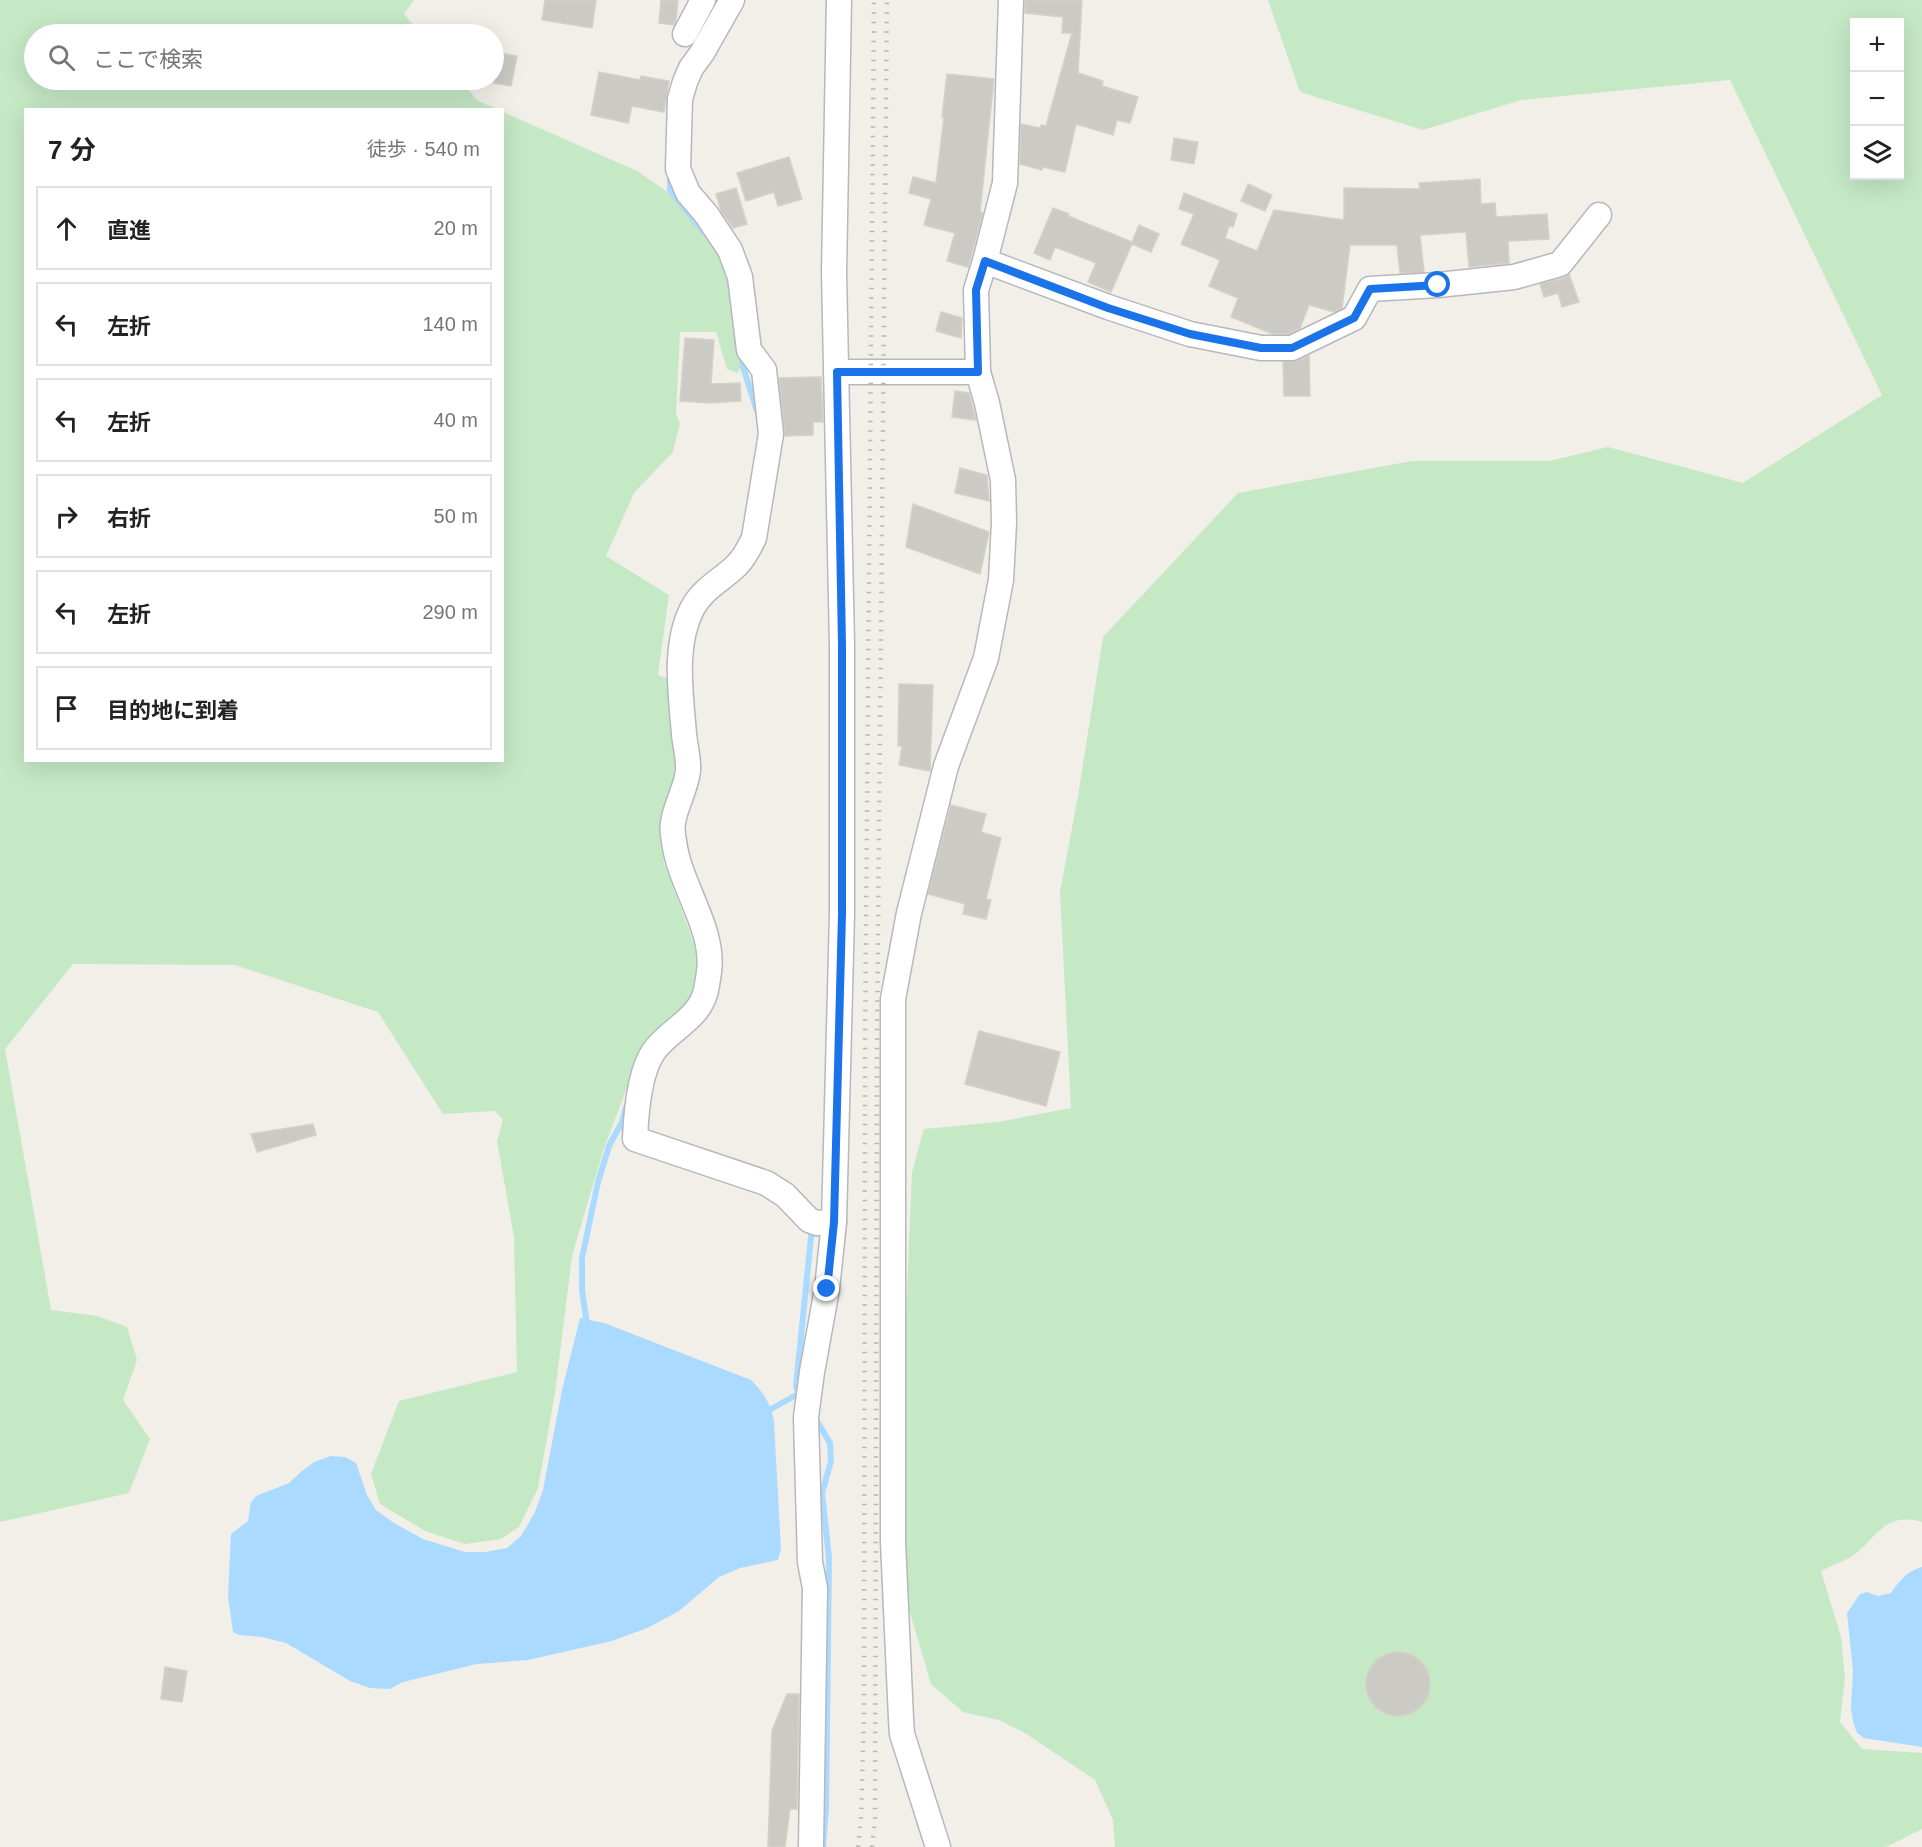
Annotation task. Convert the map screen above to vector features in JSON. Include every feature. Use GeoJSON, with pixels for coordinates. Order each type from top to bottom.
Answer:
{"type":"FeatureCollection","features":[{"type":"Feature","properties":{"kind":"street"},"geometry":{"type":"LineString","coordinates":[[685,34],[703,0]]}},
{"type":"Feature","properties":{"kind":"street"},"geometry":{"type":"LineString","coordinates":[[732,0],[691,68],[682,91],[678,169],[688,193],[706,214],[730,250],[741,277],[749,350],[764,370],[771,434],[751,545],[737,565],[703,593],[692,608],[683,632],[680,673],[688,770],[673,823],[673,833],[680,867],[708,944],[709,968],[705,994],[695,1013],[669,1035],[654,1052],[646,1068],[639,1098],[635,1139],[766,1183],[820,1221]]}},
{"type":"Feature","properties":{"kind":"street"},"geometry":{"type":"LineString","coordinates":[[811,1847],[815,1588],[810,1562],[807,1406],[827,1289],[820,1221],[842,914],[842,645],[834,273],[839,0]]}},
{"type":"Feature","properties":{"kind":"street"},"geometry":{"type":"LineString","coordinates":[[938,1847],[902,1734],[901,1719],[892,1542],[893,999],[909,913],[946,766],[986,658],[1001,580],[1005,524],[1003,480],[978,372],[976,290],[1005,183],[1011,0]]}},
{"type":"Feature","properties":{"kind":"street"},"geometry":{"type":"LineString","coordinates":[[985,261],[1108,308],[1190,334],[1261,348],[1292,348],[1354,318],[1370,289],[1514,277],[1560,264],[1599,215]]}},
{"type":"Feature","properties":{"kind":"street"},"geometry":{"type":"LineString","coordinates":[[837,372],[978,372]]}},
{"type":"Feature","properties":{"kind":"green space"},"geometry":{"type":"Polygon","coordinates":[[[0,0],[414,0],[404,14],[412,24],[24,24],[24,90],[469,90],[478,101],[496,108],[24,108],[24,762],[504,762],[504,112],[637,171],[694,210],[734,272],[747,359],[737,373],[727,369],[716,332],[680,332],[676,414],[680,423],[673,452],[634,493],[606,556],[669,595],[658,675],[679,684],[681,753],[661,828],[664,864],[700,965],[693,998],[641,1050],[603,1151],[572,1256],[555,1393],[538,1488],[519,1527],[501,1539],[465,1544],[425,1531],[380,1504],[371,1474],[399,1401],[517,1372],[514,1237],[497,1141],[503,1120],[495,1111],[443,1114],[378,1012],[235,965],[73,964],[5,1049],[51,1310],[97,1316],[127,1327],[137,1360],[123,1400],[150,1439],[129,1493],[0,1522],[0,0]]]}},
{"type":"Feature","properties":{"kind":"green space"},"geometry":{"type":"Polygon","coordinates":[[[1268,0],[1922,0],[1922,1522],[1898,1520],[1889,1523],[1851,1557],[1821,1571],[1841,1637],[1845,1678],[1840,1722],[1862,1749],[1922,1753],[1922,1829],[1886,1847],[1115,1847],[1113,1820],[1095,1780],[1025,1733],[999,1720],[963,1712],[931,1684],[903,1589],[905,1341],[912,1172],[924,1129],[998,1122],[1071,1108],[1060,892],[1103,637],[1238,493],[1412,461],[1549,461],[1608,447],[1743,483],[1882,395],[1730,80],[1521,100],[1423,130],[1300,92],[1268,0]]]}},
{"type":"Feature","properties":{"kind":"water"},"geometry":{"type":"Polygon","coordinates":[[[580,1318],[604,1323],[751,1380],[760,1390],[769,1404],[774,1422],[781,1549],[778,1560],[740,1568],[719,1577],[679,1611],[647,1628],[612,1641],[528,1660],[477,1664],[403,1682],[390,1689],[370,1688],[350,1681],[286,1643],[233,1632],[228,1596],[231,1534],[248,1521],[251,1502],[256,1496],[289,1483],[314,1462],[331,1456],[345,1457],[356,1463],[367,1495],[376,1510],[423,1539],[465,1552],[485,1552],[507,1548],[521,1536],[535,1512],[543,1490],[562,1390],[580,1318]]]}},
{"type":"Feature","properties":{"kind":"water"},"geometry":{"type":"Polygon","coordinates":[[[1922,1567],[1922,1747],[1864,1738],[1857,1733],[1851,1708],[1853,1670],[1847,1613],[1860,1594],[1867,1592],[1878,1596],[1891,1593],[1904,1577],[1922,1567]]]}},
{"type":"Feature","properties":{"kind":"building"},"geometry":{"type":"Polygon","coordinates":[[[545,0],[596,0],[592,28],[542,20],[545,0]]]}},
{"type":"Feature","properties":{"kind":"building"},"geometry":{"type":"Polygon","coordinates":[[[661,0],[678,0],[674,25],[659,23],[661,0]]]}},
{"type":"Feature","properties":{"kind":"building"},"geometry":{"type":"Polygon","coordinates":[[[1025,0],[1082,0],[1078,73],[1103,81],[1102,86],[1138,97],[1130,123],[1117,120],[1113,135],[1076,124],[1065,172],[1043,167],[1042,170],[1020,164],[1021,124],[1040,128],[1041,125],[1046,126],[1072,33],[1062,33],[1063,17],[1025,13],[1025,0]]]}},
{"type":"Feature","properties":{"kind":"building"},"geometry":{"type":"Polygon","coordinates":[[[504,54],[517,56],[511,86],[504,85],[504,54]]]}},
{"type":"Feature","properties":{"kind":"building"},"geometry":{"type":"Polygon","coordinates":[[[599,72],[640,80],[641,76],[669,81],[664,112],[632,106],[628,123],[591,115],[599,72]]]}},
{"type":"Feature","properties":{"kind":"building"},"geometry":{"type":"Polygon","coordinates":[[[947,74],[994,79],[980,212],[983,213],[968,267],[947,261],[955,233],[924,225],[931,199],[909,193],[913,177],[936,183],[947,74]]]}},
{"type":"Feature","properties":{"kind":"building"},"geometry":{"type":"Polygon","coordinates":[[[1174,138],[1198,142],[1194,164],[1171,160],[1174,138]]]}},
{"type":"Feature","properties":{"kind":"building"},"geometry":{"type":"Polygon","coordinates":[[[789,157],[802,199],[778,206],[774,192],[746,201],[737,173],[789,157]]]}},
{"type":"Feature","properties":{"kind":"building"},"geometry":{"type":"Polygon","coordinates":[[[1480,179],[1481,204],[1495,203],[1496,217],[1547,214],[1549,239],[1508,241],[1509,263],[1469,267],[1466,232],[1420,235],[1424,272],[1400,273],[1397,245],[1350,245],[1342,308],[1334,312],[1309,305],[1300,328],[1289,334],[1273,334],[1231,317],[1238,298],[1209,286],[1220,260],[1181,244],[1194,214],[1179,209],[1184,193],[1237,214],[1233,227],[1229,226],[1225,238],[1257,251],[1274,210],[1344,220],[1344,188],[1420,189],[1419,183],[1480,179]]]}},
{"type":"Feature","properties":{"kind":"building"},"geometry":{"type":"Polygon","coordinates":[[[1248,184],[1272,195],[1265,211],[1241,201],[1248,184]]]}},
{"type":"Feature","properties":{"kind":"building"},"geometry":{"type":"Polygon","coordinates":[[[736,188],[747,224],[733,228],[721,211],[716,194],[736,188]]]}},
{"type":"Feature","properties":{"kind":"building"},"geometry":{"type":"Polygon","coordinates":[[[1053,208],[1132,242],[1139,225],[1159,234],[1151,252],[1132,244],[1111,292],[1088,282],[1096,263],[1055,247],[1050,260],[1034,253],[1053,208]]]}},
{"type":"Feature","properties":{"kind":"building"},"geometry":{"type":"Polygon","coordinates":[[[1569,274],[1579,302],[1562,307],[1558,293],[1544,297],[1540,284],[1564,278],[1569,274]]]}},
{"type":"Feature","properties":{"kind":"building"},"geometry":{"type":"Polygon","coordinates":[[[941,312],[962,318],[961,338],[936,331],[941,312]]]}},
{"type":"Feature","properties":{"kind":"building"},"geometry":{"type":"Polygon","coordinates":[[[685,338],[714,340],[711,384],[740,383],[741,401],[709,403],[680,401],[685,338]]]}},
{"type":"Feature","properties":{"kind":"building"},"geometry":{"type":"Polygon","coordinates":[[[1309,356],[1310,396],[1284,396],[1283,362],[1298,361],[1309,356]]]}},
{"type":"Feature","properties":{"kind":"building"},"geometry":{"type":"Polygon","coordinates":[[[821,377],[823,422],[813,422],[813,435],[785,436],[779,378],[821,377]]]}},
{"type":"Feature","properties":{"kind":"building"},"geometry":{"type":"Polygon","coordinates":[[[955,391],[969,393],[976,420],[952,417],[955,391]]]}},
{"type":"Feature","properties":{"kind":"building"},"geometry":{"type":"Polygon","coordinates":[[[960,468],[987,475],[989,501],[955,493],[960,468]]]}},
{"type":"Feature","properties":{"kind":"building"},"geometry":{"type":"Polygon","coordinates":[[[913,504],[989,532],[980,574],[906,547],[913,504]]]}},
{"type":"Feature","properties":{"kind":"building"},"geometry":{"type":"Polygon","coordinates":[[[899,684],[933,685],[930,771],[899,765],[902,746],[898,746],[899,684]]]}},
{"type":"Feature","properties":{"kind":"building"},"geometry":{"type":"Polygon","coordinates":[[[951,805],[986,814],[981,832],[1001,838],[986,899],[991,900],[986,919],[963,914],[965,904],[928,894],[951,805]]]}},
{"type":"Feature","properties":{"kind":"building"},"geometry":{"type":"Polygon","coordinates":[[[979,1031],[1060,1052],[1046,1106],[965,1084],[979,1031]]]}},
{"type":"Feature","properties":{"kind":"building"},"geometry":{"type":"Polygon","coordinates":[[[313,1124],[316,1135],[257,1152],[251,1134],[313,1124]]]}},
{"type":"Feature","properties":{"kind":"building"},"geometry":{"type":"Polygon","coordinates":[[[1398,1652],[1416,1658],[1424,1666],[1430,1684],[1424,1702],[1416,1710],[1398,1716],[1380,1710],[1372,1702],[1366,1684],[1372,1666],[1380,1658],[1398,1652]]]}},
{"type":"Feature","properties":{"kind":"building"},"geometry":{"type":"Polygon","coordinates":[[[165,1667],[187,1671],[182,1702],[161,1699],[165,1667]]]}},
{"type":"Feature","properties":{"kind":"building"},"geometry":{"type":"Polygon","coordinates":[[[787,1694],[799,1694],[797,1809],[790,1809],[785,1847],[768,1847],[772,1731],[787,1694]]]}},
{"type":"Feature","properties":{"kind":"waterway"},"geometry":{"type":"LineString","coordinates":[[670,174],[670,190],[703,231]]}},
{"type":"Feature","properties":{"kind":"waterway"},"geometry":{"type":"LineString","coordinates":[[741,355],[757,411]]}},
{"type":"Feature","properties":{"kind":"waterway"},"geometry":{"type":"LineString","coordinates":[[626,1107],[622,1122],[632,1126]]}},
{"type":"Feature","properties":{"kind":"waterway"},"geometry":{"type":"LineString","coordinates":[[587,1325],[582,1290],[582,1258],[598,1182],[609,1146],[622,1122]]}},
{"type":"Feature","properties":{"kind":"waterway"},"geometry":{"type":"LineString","coordinates":[[799,1395],[796,1386],[812,1227]]}},
{"type":"Feature","properties":{"kind":"waterway"},"geometry":{"type":"LineString","coordinates":[[766,1412],[798,1394]]}},
{"type":"Feature","properties":{"kind":"waterway"},"geometry":{"type":"LineString","coordinates":[[814,1416],[830,1443],[831,1461],[822,1493],[829,1558],[826,1808],[823,1847]]}},
{"type":"Feature","properties":{"kind":"railway"},"geometry":{"type":"LineString","coordinates":[[858,1847],[864,1716],[865,1042],[874,0]]}},
{"type":"Feature","properties":{"kind":"railway"},"geometry":{"type":"LineString","coordinates":[[872,1847],[875,1818],[877,1041],[887,0]]}},
{"type":"Feature","properties":{"kind":"route"},"geometry":{"type":"LineString","coordinates":[[827,1289],[834,1222],[842,914],[842,645],[837,372],[978,372],[976,290],[985,261],[1108,308],[1190,334],[1261,348],[1292,348],[1354,318],[1370,289],[1438,285]]}}]}
